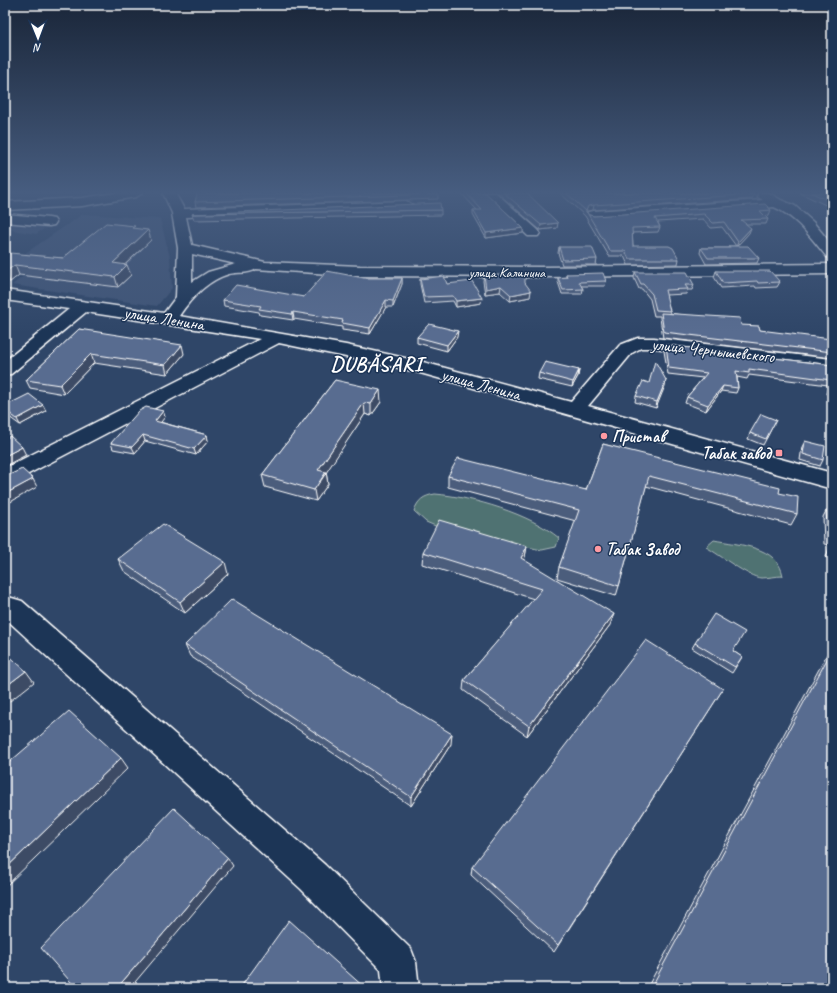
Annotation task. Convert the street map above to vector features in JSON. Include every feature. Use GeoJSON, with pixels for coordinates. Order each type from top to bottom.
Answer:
{"type":"FeatureCollection","features":[{"type":"Feature","properties":{"kind":"street"},"geometry":{"type":"LineString","coordinates":[[184,239],[185,248],[184,298]]}},
{"type":"Feature","properties":{"kind":"street"},"geometry":{"type":"LineString","coordinates":[[820,239],[832,254]]}},
{"type":"Feature","properties":{"kind":"street","name":"улица Калинина"},"geometry":{"type":"LineString","coordinates":[[185,248],[265,266],[360,271],[540,272],[832,269]]}},
{"type":"Feature","properties":{"kind":"street"},"geometry":{"type":"LineString","coordinates":[[168,319],[184,298],[207,277],[222,270],[265,266]]}},
{"type":"Feature","properties":{"kind":"street","name":"улица Ленина"},"geometry":{"type":"LineString","coordinates":[[5,295],[168,319],[346,350],[417,366],[832,481]]}},
{"type":"Feature","properties":{"kind":"street"},"geometry":{"type":"LineString","coordinates":[[5,370],[83,306]]}},
{"type":"Feature","properties":{"kind":"street"},"geometry":{"type":"LineString","coordinates":[[5,477],[276,337]]}},
{"type":"Feature","properties":{"kind":"street","name":"улица Чернышевского"},"geometry":{"type":"LineString","coordinates":[[575,409],[626,349],[638,343],[654,343],[832,364]]}},
{"type":"Feature","properties":{"kind":"street"},"geometry":{"type":"LineString","coordinates":[[5,607],[13,608],[313,877],[398,962],[401,988]]}},
{"type":"Feature","properties":{"kind":"shaded area"},"geometry":{"type":"Polygon","coordinates":[[[46,239],[165,239],[170,257],[172,288],[157,306],[12,285],[46,258],[24,254],[46,239]]]}},
{"type":"Feature","properties":{"kind":"green space"},"geometry":{"type":"Polygon","coordinates":[[[435,494],[483,503],[533,521],[559,538],[556,547],[542,550],[445,530],[426,522],[414,511],[417,504],[422,499],[435,494]]]}},
{"type":"Feature","properties":{"kind":"green space"},"geometry":{"type":"Polygon","coordinates":[[[714,540],[746,546],[766,553],[774,558],[780,566],[783,576],[761,578],[749,574],[706,547],[714,540]]]}},
{"type":"Feature","properties":{"kind":"building"},"geometry":{"type":"Polygon","coordinates":[[[86,239],[138,239],[113,263],[127,265],[115,277],[15,265],[5,272],[5,256],[10,253],[63,258],[86,239]]]}},
{"type":"Feature","properties":{"kind":"building"},"geometry":{"type":"Polygon","coordinates":[[[603,239],[633,239],[633,246],[669,246],[673,248],[679,259],[629,259],[625,251],[610,251],[603,239]]]}},
{"type":"Feature","properties":{"kind":"building"},"geometry":{"type":"Polygon","coordinates":[[[729,246],[748,246],[759,258],[708,258],[701,248],[730,248],[729,246]]]}},
{"type":"Feature","properties":{"kind":"building"},"geometry":{"type":"Polygon","coordinates":[[[559,247],[592,247],[597,259],[563,260],[559,247]]]}},
{"type":"Feature","properties":{"kind":"building"},"geometry":{"type":"Polygon","coordinates":[[[327,271],[364,278],[402,278],[393,301],[386,300],[370,328],[342,323],[343,320],[293,312],[292,314],[259,309],[261,306],[223,300],[236,285],[304,297],[327,271]]]}},
{"type":"Feature","properties":{"kind":"building"},"geometry":{"type":"Polygon","coordinates":[[[716,271],[770,271],[780,282],[758,283],[757,281],[723,283],[716,271]]]}},
{"type":"Feature","properties":{"kind":"building"},"geometry":{"type":"Polygon","coordinates":[[[635,272],[687,272],[694,285],[685,285],[688,289],[665,290],[670,311],[656,310],[652,294],[643,284],[641,284],[635,272]]]}},
{"type":"Feature","properties":{"kind":"building"},"geometry":{"type":"Polygon","coordinates":[[[603,273],[606,281],[579,282],[583,289],[563,290],[558,278],[567,277],[566,274],[603,273]]]}},
{"type":"Feature","properties":{"kind":"building"},"geometry":{"type":"Polygon","coordinates":[[[484,275],[525,275],[525,283],[531,291],[511,295],[501,286],[486,289],[484,275]]]}},
{"type":"Feature","properties":{"kind":"building"},"geometry":{"type":"Polygon","coordinates":[[[444,276],[447,284],[472,281],[482,298],[456,301],[453,296],[424,297],[420,279],[444,276]]]}},
{"type":"Feature","properties":{"kind":"building"},"geometry":{"type":"Polygon","coordinates":[[[661,313],[740,318],[741,325],[759,326],[760,330],[831,339],[832,352],[664,332],[661,313]]]}},
{"type":"Feature","properties":{"kind":"building"},"geometry":{"type":"Polygon","coordinates":[[[429,324],[458,331],[447,345],[417,337],[429,324]]]}},
{"type":"Feature","properties":{"kind":"building"},"geometry":{"type":"Polygon","coordinates":[[[79,329],[182,345],[165,365],[91,354],[60,385],[26,380],[79,329]]]}},
{"type":"Feature","properties":{"kind":"building"},"geometry":{"type":"Polygon","coordinates":[[[666,345],[832,365],[832,389],[829,388],[831,380],[749,369],[749,373],[736,371],[738,388],[723,386],[708,405],[687,397],[707,373],[669,368],[666,345]]]}},
{"type":"Feature","properties":{"kind":"building"},"geometry":{"type":"Polygon","coordinates":[[[655,361],[666,380],[657,402],[636,396],[643,381],[649,383],[655,361]]]}},
{"type":"Feature","properties":{"kind":"building"},"geometry":{"type":"Polygon","coordinates":[[[545,362],[579,370],[573,382],[539,373],[545,362]]]}},
{"type":"Feature","properties":{"kind":"building"},"geometry":{"type":"Polygon","coordinates":[[[335,380],[380,390],[371,404],[364,403],[318,470],[326,472],[314,490],[262,475],[335,380]]]}},
{"type":"Feature","properties":{"kind":"building"},"geometry":{"type":"Polygon","coordinates":[[[29,394],[43,405],[17,419],[5,410],[5,406],[29,394]]]}},
{"type":"Feature","properties":{"kind":"building"},"geometry":{"type":"Polygon","coordinates":[[[146,407],[163,411],[155,421],[207,435],[194,449],[143,435],[132,447],[111,443],[139,411],[146,407]]]}},
{"type":"Feature","properties":{"kind":"building"},"geometry":{"type":"Polygon","coordinates":[[[761,414],[776,420],[766,439],[750,433],[761,414]]]}},
{"type":"Feature","properties":{"kind":"building"},"geometry":{"type":"Polygon","coordinates":[[[10,436],[22,447],[5,456],[5,439],[10,436]]]}},
{"type":"Feature","properties":{"kind":"building"},"geometry":{"type":"Polygon","coordinates":[[[805,441],[825,446],[823,460],[803,454],[805,441]]]}},
{"type":"Feature","properties":{"kind":"building"},"geometry":{"type":"Polygon","coordinates":[[[603,444],[780,488],[779,493],[798,497],[797,514],[649,476],[619,586],[559,567],[579,510],[448,476],[458,458],[586,490],[603,444]]]}},
{"type":"Feature","properties":{"kind":"building"},"geometry":{"type":"Polygon","coordinates":[[[22,469],[33,479],[5,494],[5,476],[22,469]]]}},
{"type":"Feature","properties":{"kind":"building"},"geometry":{"type":"Polygon","coordinates":[[[826,511],[832,512],[832,539],[828,538],[826,511]]]}},
{"type":"Feature","properties":{"kind":"building"},"geometry":{"type":"Polygon","coordinates":[[[439,520],[527,546],[521,558],[614,614],[529,726],[464,680],[542,589],[423,552],[439,520]]]}},
{"type":"Feature","properties":{"kind":"building"},"geometry":{"type":"Polygon","coordinates":[[[163,524],[225,562],[180,602],[118,559],[163,524]]]}},
{"type":"Feature","properties":{"kind":"building"},"geometry":{"type":"Polygon","coordinates":[[[232,599],[452,734],[411,797],[185,645],[232,599]]]}},
{"type":"Feature","properties":{"kind":"building"},"geometry":{"type":"Polygon","coordinates":[[[714,614],[745,632],[733,651],[742,657],[735,667],[695,643],[714,614]]]}},
{"type":"Feature","properties":{"kind":"building"},"geometry":{"type":"Polygon","coordinates":[[[646,640],[723,689],[558,945],[472,867],[646,640]]]}},
{"type":"Feature","properties":{"kind":"building"},"geometry":{"type":"Polygon","coordinates":[[[832,650],[832,988],[651,988],[832,650]]]}},
{"type":"Feature","properties":{"kind":"building"},"geometry":{"type":"Polygon","coordinates":[[[5,652],[26,671],[5,687],[5,652]]]}},
{"type":"Feature","properties":{"kind":"building"},"geometry":{"type":"Polygon","coordinates":[[[69,711],[121,758],[5,869],[5,766],[69,711]]]}},
{"type":"Feature","properties":{"kind":"building"},"geometry":{"type":"Polygon","coordinates":[[[174,808],[228,858],[117,988],[76,988],[41,948],[174,808]]]}},
{"type":"Feature","properties":{"kind":"building"},"geometry":{"type":"Polygon","coordinates":[[[289,920],[365,988],[240,988],[289,920]]]}},
{"type":"Feature","properties":{"kind":"place","name":"Пристав"},"geometry":{"type":"Point","coordinates":[604,436]}},
{"type":"Feature","properties":{"kind":"place","name":"Табак завод"},"geometry":{"type":"Point","coordinates":[779,453]}},
{"type":"Feature","properties":{"kind":"place","name":"Табак Завод"},"geometry":{"type":"Point","coordinates":[598,549]}},
{"type":"Feature","properties":{"kind":"district","name":"DUBĂSARI"},"geometry":{"type":"Point","coordinates":[377,364]}}]}
